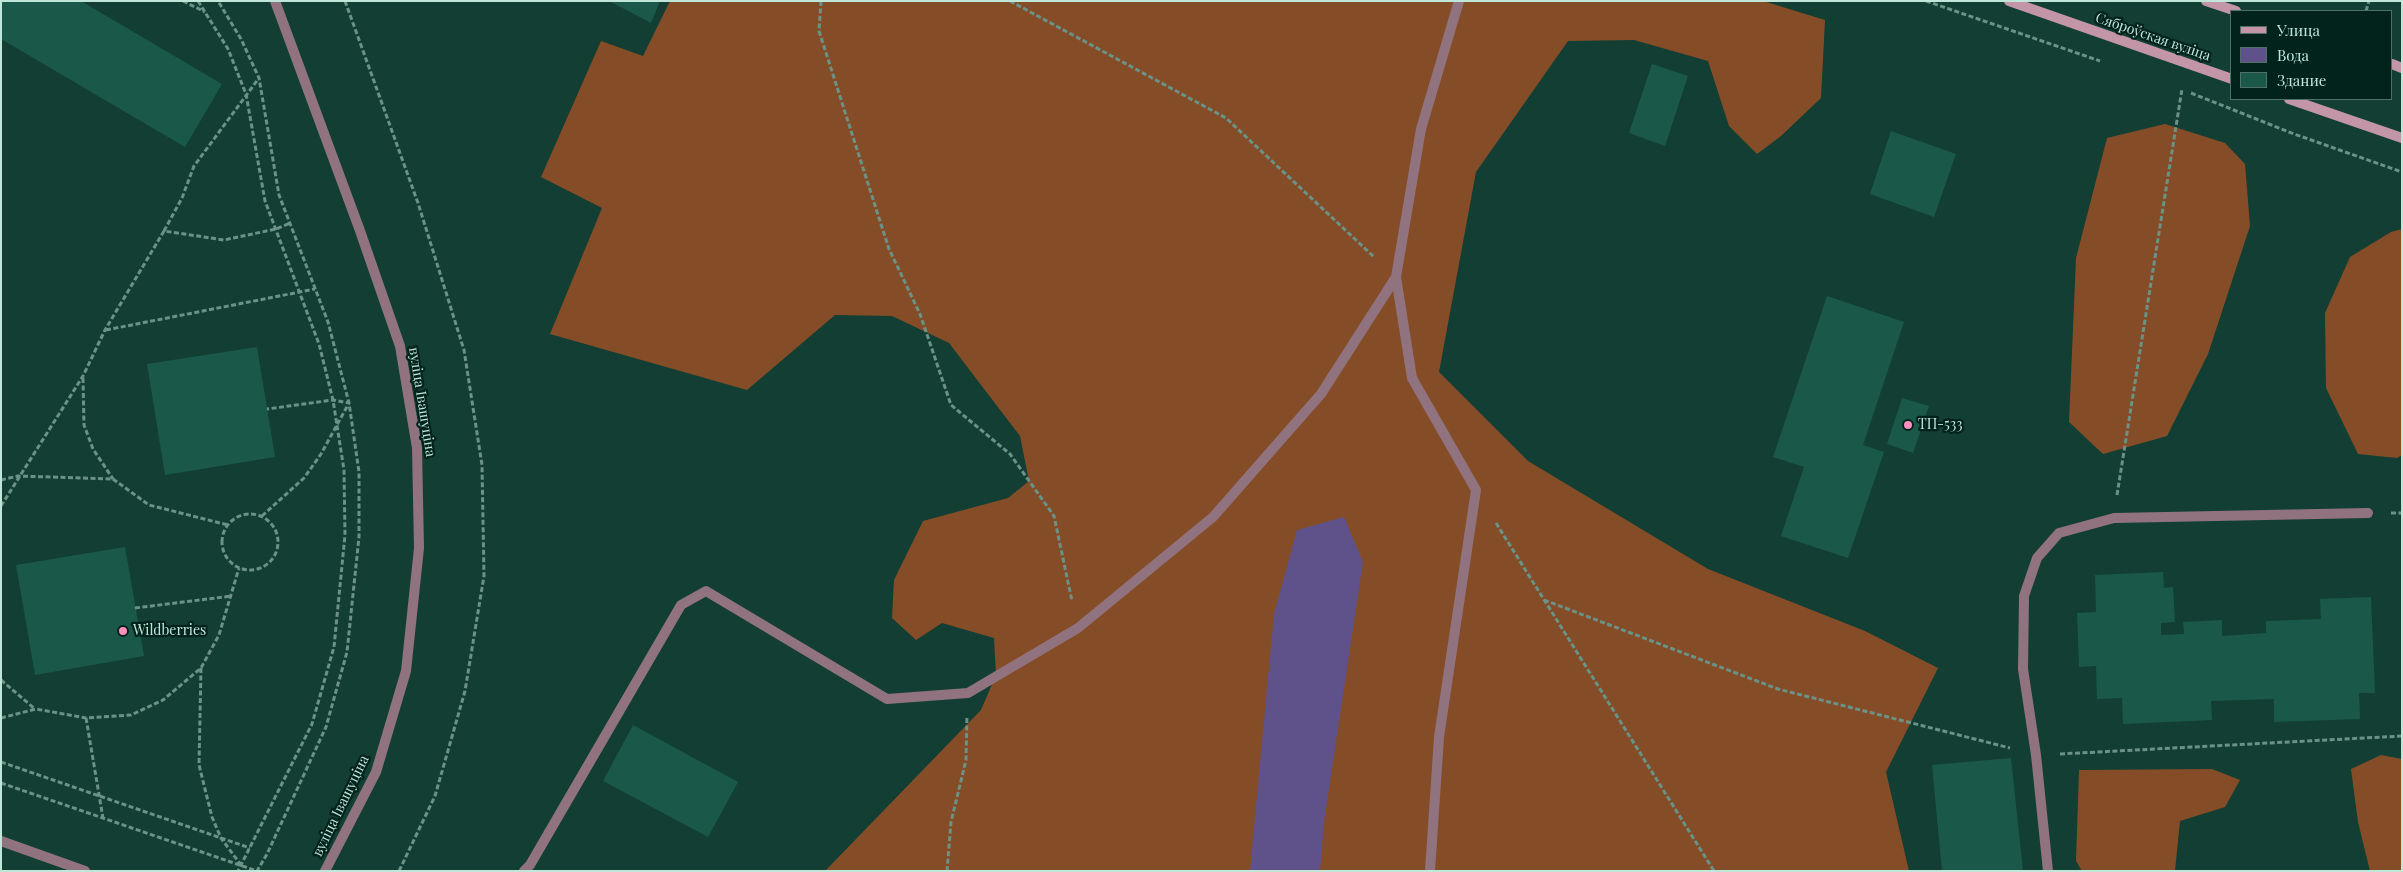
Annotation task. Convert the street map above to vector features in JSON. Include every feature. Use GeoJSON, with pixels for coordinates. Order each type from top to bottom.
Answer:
{"type":"FeatureCollection","features":[{"type":"Feature","properties":{"kind":"main road","name":"Сяброўская вуліца"},"geometry":{"type":"LineString","coordinates":[[2009,1],[2230,78]]}},
{"type":"Feature","properties":{"kind":"main road"},"geometry":{"type":"LineString","coordinates":[[2206,1],[2233,10]]}},
{"type":"Feature","properties":{"kind":"main road"},"geometry":{"type":"LineString","coordinates":[[2292,100],[2402,138]]}},
{"type":"Feature","properties":{"kind":"street","name":"вуліца Івашуціна"},"geometry":{"type":"LineString","coordinates":[[275,1],[359,228],[400,346],[417,448],[420,548],[406,671],[376,772],[325,871]]}},
{"type":"Feature","properties":{"kind":"street"},"geometry":{"type":"LineString","coordinates":[[1430,871],[1440,737],[1476,490],[1412,378],[1396,277],[1421,129],[1459,1]]}},
{"type":"Feature","properties":{"kind":"street"},"geometry":{"type":"LineString","coordinates":[[524,871],[530,866],[681,605],[706,591],[887,699],[968,693],[1078,628],[1214,517],[1321,394],[1396,277]]}},
{"type":"Feature","properties":{"kind":"street"},"geometry":{"type":"LineString","coordinates":[[2048,871],[2036,755],[2023,669],[2024,596],[2037,558],[2059,533],[2114,518],[2368,513]]}},
{"type":"Feature","properties":{"kind":"street"},"geometry":{"type":"LineString","coordinates":[[1,841],[85,871]]}},
{"type":"Feature","properties":{"kind":"path"},"geometry":{"type":"LineString","coordinates":[[183,1],[206,13]]}},
{"type":"Feature","properties":{"kind":"path"},"geometry":{"type":"LineString","coordinates":[[198,1],[228,49],[246,94],[265,201],[319,344],[338,423],[344,470],[345,536],[334,647],[312,724],[238,871]]}},
{"type":"Feature","properties":{"kind":"path"},"geometry":{"type":"LineString","coordinates":[[1,783],[257,871],[267,854],[326,727],[347,652],[358,537],[359,481],[349,402],[328,322],[279,195],[259,78],[241,39],[218,1]]}},
{"type":"Feature","properties":{"kind":"path"},"geometry":{"type":"LineString","coordinates":[[821,1],[819,31],[889,249],[920,314],[951,405],[1010,454],[1054,516],[1078,628]]}},
{"type":"Feature","properties":{"kind":"path"},"geometry":{"type":"LineString","coordinates":[[1010,1],[1226,118],[1396,277]]}},
{"type":"Feature","properties":{"kind":"path"},"geometry":{"type":"LineString","coordinates":[[1926,1],[2109,64]]}},
{"type":"Feature","properties":{"kind":"path"},"geometry":{"type":"LineString","coordinates":[[1,506],[18,476],[83,376],[105,330],[182,198],[194,166],[259,78]]}},
{"type":"Feature","properties":{"kind":"path"},"geometry":{"type":"LineString","coordinates":[[2173,86],[2294,134],[2402,172]]}},
{"type":"Feature","properties":{"kind":"path"},"geometry":{"type":"LineString","coordinates":[[2114,518],[2182,90]]}},
{"type":"Feature","properties":{"kind":"path"},"geometry":{"type":"LineString","coordinates":[[164,231],[224,240],[276,229],[290,223]]}},
{"type":"Feature","properties":{"kind":"path"},"geometry":{"type":"LineString","coordinates":[[105,330],[315,289]]}},
{"type":"Feature","properties":{"kind":"path"},"geometry":{"type":"LineString","coordinates":[[83,376],[84,425],[93,449],[113,479],[149,505],[228,525]]}},
{"type":"Feature","properties":{"kind":"path"},"geometry":{"type":"LineString","coordinates":[[267,409],[333,400],[349,402]]}},
{"type":"Feature","properties":{"kind":"path"},"geometry":{"type":"LineString","coordinates":[[262,516],[304,478],[349,402]]}},
{"type":"Feature","properties":{"kind":"path"},"geometry":{"type":"LineString","coordinates":[[1,480],[18,476],[113,479]]}},
{"type":"Feature","properties":{"kind":"path"},"geometry":{"type":"LineString","coordinates":[[1476,490],[1710,868],[1714,871]]}},
{"type":"Feature","properties":{"kind":"path"},"geometry":{"type":"LineString","coordinates":[[249,514],[262,516],[272,524],[278,534],[278,547],[273,558],[264,567],[252,570],[239,568],[229,560],[223,549],[223,536],[228,525],[237,517],[249,514]]}},
{"type":"Feature","properties":{"kind":"path"},"geometry":{"type":"LineString","coordinates":[[1,718],[36,709],[86,718],[131,715],[163,700],[201,668],[219,635],[239,568]]}},
{"type":"Feature","properties":{"kind":"path"},"geometry":{"type":"LineString","coordinates":[[135,608],[232,596]]}},
{"type":"Feature","properties":{"kind":"path"},"geometry":{"type":"LineString","coordinates":[[1544,600],[1778,689],[2036,755],[2402,736]]}},
{"type":"Feature","properties":{"kind":"path"},"geometry":{"type":"LineString","coordinates":[[201,668],[199,765],[212,817],[221,838],[241,865]]}},
{"type":"Feature","properties":{"kind":"path"},"geometry":{"type":"LineString","coordinates":[[1,680],[36,709]]}},
{"type":"Feature","properties":{"kind":"path"},"geometry":{"type":"LineString","coordinates":[[947,871],[951,822],[966,760],[968,693]]}},
{"type":"Feature","properties":{"kind":"path"},"geometry":{"type":"LineString","coordinates":[[86,718],[104,818]]}},
{"type":"Feature","properties":{"kind":"path"},"geometry":{"type":"LineString","coordinates":[[1,762],[250,848]]}},
{"type":"Feature","properties":{"kind":"shaded area"},"geometry":{"type":"Polygon","coordinates":[[[670,1],[1763,1],[1825,20],[1821,98],[1781,136],[1757,154],[1729,126],[1708,61],[1634,40],[1568,41],[1476,172],[1439,372],[1528,461],[1708,569],[1865,631],[1938,668],[1886,772],[1909,871],[825,871],[981,710],[996,675],[994,638],[942,623],[916,640],[892,618],[894,580],[923,521],[1008,498],[1029,481],[1020,436],[949,343],[892,316],[835,315],[747,390],[550,334],[602,208],[541,177],[601,41],[643,56],[670,1]]]}},
{"type":"Feature","properties":{"kind":"shaded area"},"geometry":{"type":"Polygon","coordinates":[[[2165,124],[2225,143],[2245,164],[2250,226],[2208,354],[2167,436],[2103,454],[2069,422],[2076,258],[2107,138],[2165,124]]]}},
{"type":"Feature","properties":{"kind":"shaded area"},"geometry":{"type":"Polygon","coordinates":[[[2402,229],[2402,455],[2397,458],[2358,454],[2326,388],[2325,313],[2350,257],[2391,232],[2402,229]]]}},
{"type":"Feature","properties":{"kind":"shaded area"},"geometry":{"type":"Polygon","coordinates":[[[2381,755],[2402,759],[2402,871],[2370,871],[2358,822],[2351,769],[2381,755]]]}},
{"type":"Feature","properties":{"kind":"shaded area"},"geometry":{"type":"Polygon","coordinates":[[[2212,769],[2240,780],[2225,807],[2180,821],[2175,871],[2082,871],[2076,861],[2079,770],[2212,769]]]}},
{"type":"Feature","properties":{"kind":"water"},"geometry":{"type":"Polygon","coordinates":[[[1344,517],[1363,562],[1324,822],[1320,871],[1250,871],[1274,614],[1297,530],[1344,517]]]}},
{"type":"Feature","properties":{"kind":"building"},"geometry":{"type":"Polygon","coordinates":[[[1,1],[81,1],[222,84],[185,147],[1,39],[1,1]]]}},
{"type":"Feature","properties":{"kind":"building"},"geometry":{"type":"Polygon","coordinates":[[[609,1],[660,1],[651,23],[609,1]]]}},
{"type":"Feature","properties":{"kind":"building"},"geometry":{"type":"Polygon","coordinates":[[[1652,64],[1688,76],[1665,146],[1629,133],[1652,64]]]}},
{"type":"Feature","properties":{"kind":"building"},"geometry":{"type":"Polygon","coordinates":[[[1891,131],[1956,154],[1934,217],[1870,194],[1891,131]]]}},
{"type":"Feature","properties":{"kind":"building"},"geometry":{"type":"Polygon","coordinates":[[[1827,296],[1904,322],[1863,445],[1884,452],[1848,558],[1781,536],[1804,467],[1773,457],[1827,296]]]}},
{"type":"Feature","properties":{"kind":"building"},"geometry":{"type":"Polygon","coordinates":[[[257,347],[275,457],[165,475],[147,364],[257,347]]]}},
{"type":"Feature","properties":{"kind":"building","name":"ТП-533"},"geometry":{"type":"Polygon","coordinates":[[[1902,398],[1929,406],[1913,453],[1887,444],[1902,398]]]}},
{"type":"Feature","properties":{"kind":"building"},"geometry":{"type":"Polygon","coordinates":[[[125,547],[144,656],[35,675],[16,565],[125,547]]]}},
{"type":"Feature","properties":{"kind":"building"},"geometry":{"type":"Polygon","coordinates":[[[2163,572],[2164,588],[2173,587],[2175,622],[2161,623],[2161,635],[2184,634],[2183,622],[2222,620],[2222,636],[2266,633],[2266,621],[2321,619],[2320,599],[2371,597],[2375,693],[2359,693],[2360,719],[2274,722],[2274,699],[2211,701],[2212,720],[2123,724],[2122,698],[2097,699],[2096,666],[2079,667],[2077,613],[2096,612],[2095,575],[2163,572]]]}},
{"type":"Feature","properties":{"kind":"building"},"geometry":{"type":"Polygon","coordinates":[[[633,725],[738,782],[708,837],[603,781],[633,725]]]}},
{"type":"Feature","properties":{"kind":"building"},"geometry":{"type":"Polygon","coordinates":[[[2011,758],[2023,871],[1942,871],[1932,765],[2011,758]]]}},
{"type":"Feature","properties":{"kind":"place","name":"ТП-533"},"geometry":{"type":"Point","coordinates":[1908,425]}},
{"type":"Feature","properties":{"kind":"place","name":"Wildberries"},"geometry":{"type":"Point","coordinates":[123,631]}}]}
